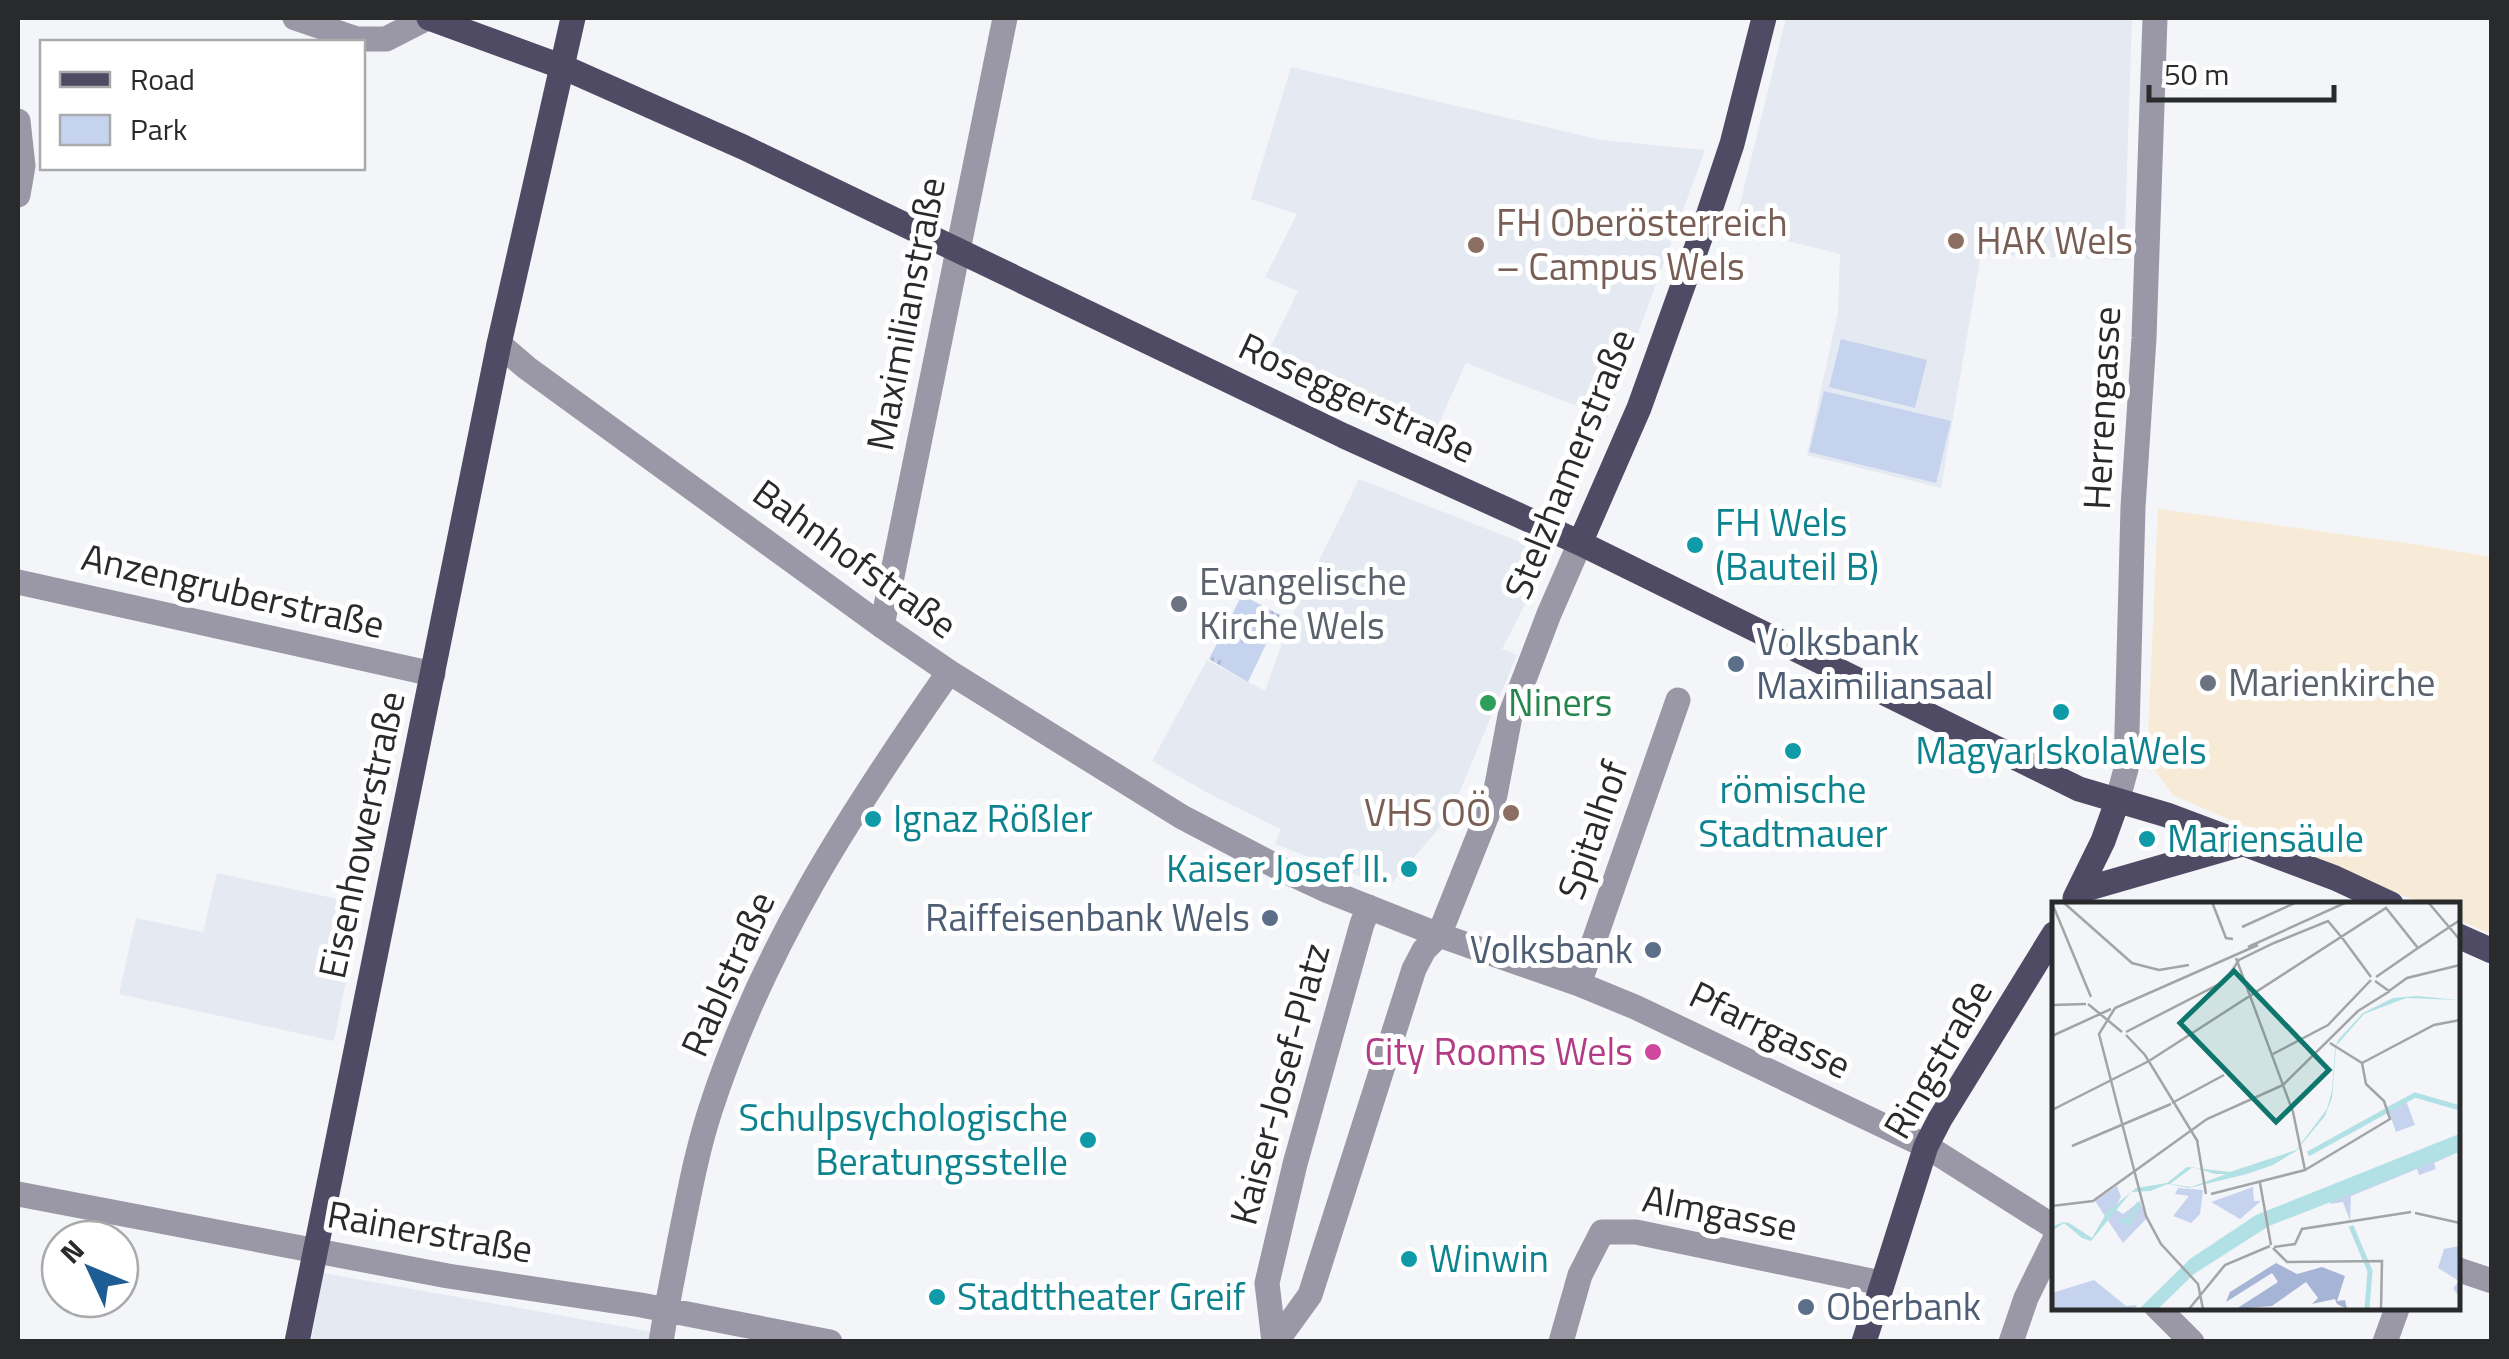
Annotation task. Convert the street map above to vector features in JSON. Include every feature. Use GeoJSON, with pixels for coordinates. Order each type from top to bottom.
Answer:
{"type":"FeatureCollection","features":[{"type":"Feature","properties":{"kind":"main road","name":"Roseggerstraße"},"geometry":{"type":"LineString","coordinates":[[428,18],[563,67],[760,156],[1344,436],[1580,543],[2079,789],[2167,814],[2387,902]]}},
{"type":"Feature","properties":{"kind":"main road"},"geometry":{"type":"LineString","coordinates":[[499,344],[573,18]]}},
{"type":"Feature","properties":{"kind":"main road","name":"Stelzhamerstraße"},"geometry":{"type":"LineString","coordinates":[[1580,543],[1638,408],[1709,214],[1732,144],[1764,18]]}},
{"type":"Feature","properties":{"kind":"main road","name":"Eisenhowerstraße"},"geometry":{"type":"LineString","coordinates":[[297,1342],[499,344]]}},
{"type":"Feature","properties":{"kind":"main road"},"geometry":{"type":"LineString","coordinates":[[2075,897],[2117,802]]}},
{"type":"Feature","properties":{"kind":"main road"},"geometry":{"type":"LineString","coordinates":[[2075,897],[2242,844]]}},
{"type":"Feature","properties":{"kind":"main road"},"geometry":{"type":"LineString","coordinates":[[2459,936],[2492,952]]}},
{"type":"Feature","properties":{"kind":"main road","name":"Ringstraße"},"geometry":{"type":"LineString","coordinates":[[1864,1342],[1926,1146],[2052,937]]}},
{"type":"Feature","properties":{"kind":"street"},"geometry":{"type":"LineString","coordinates":[[295,18],[357,39],[386,40],[428,18]]}},
{"type":"Feature","properties":{"kind":"street","name":"Maximilianstraße"},"geometry":{"type":"LineString","coordinates":[[882,626],[1005,18]]}},
{"type":"Feature","properties":{"kind":"street","name":"Herrengasse"},"geometry":{"type":"LineString","coordinates":[[2117,802],[2126,770],[2133,507],[2144,338],[2155,18]]}},
{"type":"Feature","properties":{"kind":"street"},"geometry":{"type":"LineString","coordinates":[[18,121],[23,166],[18,195]]}},
{"type":"Feature","properties":{"kind":"street","name":"Bahnhofstraße"},"geometry":{"type":"LineString","coordinates":[[499,344],[949,672],[1182,817],[1287,872],[1438,935]]}},
{"type":"Feature","properties":{"kind":"street","name":"Stelzhamerstraße"},"geometry":{"type":"LineString","coordinates":[[1438,935],[1495,795],[1510,716],[1580,543]]}},
{"type":"Feature","properties":{"kind":"street","name":"Anzengruberstraße"},"geometry":{"type":"LineString","coordinates":[[18,582],[433,674]]}},
{"type":"Feature","properties":{"kind":"street","name":"Rablstraße"},"geometry":{"type":"LineString","coordinates":[[662,1342],[690,1184],[727,1062],[773,956],[831,848],[949,672]]}},
{"type":"Feature","properties":{"kind":"street","name":"Spitalhof"},"geometry":{"type":"LineString","coordinates":[[1579,984],[1678,700]]}},
{"type":"Feature","properties":{"kind":"street","name":"Kaiser-Josef-Platz"},"geometry":{"type":"LineString","coordinates":[[1275,1342],[1267,1283],[1292,1174],[1369,907]]}},
{"type":"Feature","properties":{"kind":"street","name":"Pfarrgasse"},"geometry":{"type":"LineString","coordinates":[[1438,935],[1635,1007],[1926,1146],[2052,1226]]}},
{"type":"Feature","properties":{"kind":"street","name":"Kaiser-Josef-Platz"},"geometry":{"type":"LineString","coordinates":[[1275,1342],[1310,1295],[1414,969],[1438,935]]}},
{"type":"Feature","properties":{"kind":"street","name":"Rainerstraße"},"geometry":{"type":"LineString","coordinates":[[18,1194],[448,1276],[666,1310],[830,1342]]}},
{"type":"Feature","properties":{"kind":"street","name":"Almgasse"},"geometry":{"type":"LineString","coordinates":[[1562,1342],[1580,1275],[1602,1232],[1636,1232],[1881,1283]]}},
{"type":"Feature","properties":{"kind":"street"},"geometry":{"type":"LineString","coordinates":[[2012,1342],[2026,1298],[2052,1244]]}},
{"type":"Feature","properties":{"kind":"street"},"geometry":{"type":"LineString","coordinates":[[2459,1270],[2492,1282]]}},
{"type":"Feature","properties":{"kind":"street"},"geometry":{"type":"LineString","coordinates":[[2159,1309],[2192,1342]]}},
{"type":"Feature","properties":{"kind":"street"},"geometry":{"type":"LineString","coordinates":[[2385,1342],[2397,1309]]}},
{"type":"Feature","properties":{"kind":"shaded area","name":"HAK Wels"},"geometry":{"type":"Polygon","coordinates":[[[1786,18],[2132,18],[2124,260],[1981,254],[1941,488],[1807,455],[1838,311],[1840,254],[1734,228],[1786,18]]]}},
{"type":"Feature","properties":{"kind":"shaded area","name":"FH Oberösterreich – Campus Wels"},"geometry":{"type":"Polygon","coordinates":[[[1291,67],[1601,140],[1705,150],[1607,418],[1466,363],[1430,443],[1262,364],[1298,291],[1265,277],[1297,214],[1251,199],[1291,67]]]}},
{"type":"Feature","properties":{"kind":"shaded area"},"geometry":{"type":"Polygon","coordinates":[[[1359,479],[1551,554],[1502,649],[1517,655],[1449,817],[1388,887],[1275,844],[1281,829],[1152,761],[1207,660],[1265,691],[1290,620],[1359,479]]]}},
{"type":"Feature","properties":{"kind":"shaded area"},"geometry":{"type":"Polygon","coordinates":[[[2158,509],[2491,557],[2491,934],[2459,920],[2459,902],[2418,902],[2173,795],[2147,760],[2158,509]]]}},
{"type":"Feature","properties":{"kind":"shaded area"},"geometry":{"type":"Polygon","coordinates":[[[217,873],[361,904],[334,1041],[119,994],[136,918],[203,932],[217,873]]]}},
{"type":"Feature","properties":{"kind":"shaded area"},"geometry":{"type":"Polygon","coordinates":[[[323,1273],[653,1332],[652,1342],[311,1342],[323,1273]]]}},
{"type":"Feature","properties":{"kind":"green space"},"geometry":{"type":"Polygon","coordinates":[[[1841,339],[1927,360],[1915,408],[1829,387],[1841,339]]]}},
{"type":"Feature","properties":{"kind":"green space"},"geometry":{"type":"Polygon","coordinates":[[[1824,391],[1951,421],[1936,483],[1809,452],[1824,391]]]}},
{"type":"Feature","properties":{"kind":"green space"},"geometry":{"type":"Polygon","coordinates":[[[1242,595],[1280,615],[1248,682],[1209,659],[1242,595]]]}},
{"type":"Feature","properties":{"kind":"place","name":"HAK Wels"},"geometry":{"type":"Point","coordinates":[1956,241]}},
{"type":"Feature","properties":{"kind":"place","name":"FH Oberösterreich – Campus Wels"},"geometry":{"type":"Point","coordinates":[1476,245]}},
{"type":"Feature","properties":{"kind":"place","name":"FH Wels (Bauteil B)"},"geometry":{"type":"Point","coordinates":[1695,545]}},
{"type":"Feature","properties":{"kind":"place","name":"Evangelische Kirche Wels"},"geometry":{"type":"Point","coordinates":[1179,604]}},
{"type":"Feature","properties":{"kind":"place","name":"Volksbank Maximiliansaal"},"geometry":{"type":"Point","coordinates":[1736,664]}},
{"type":"Feature","properties":{"kind":"place","name":"Marienkirche"},"geometry":{"type":"Point","coordinates":[2208,683]}},
{"type":"Feature","properties":{"kind":"place","name":"Niners"},"geometry":{"type":"Point","coordinates":[1488,703]}},
{"type":"Feature","properties":{"kind":"place","name":"MagyarIskolaWels"},"geometry":{"type":"Point","coordinates":[2061,712]}},
{"type":"Feature","properties":{"kind":"place","name":"römische Stadtmauer"},"geometry":{"type":"Point","coordinates":[1793,751]}},
{"type":"Feature","properties":{"kind":"place","name":"VHS OÖ"},"geometry":{"type":"Point","coordinates":[1511,813]}},
{"type":"Feature","properties":{"kind":"place","name":"Ignaz Rößler"},"geometry":{"type":"Point","coordinates":[873,819]}},
{"type":"Feature","properties":{"kind":"place","name":"Mariensäule"},"geometry":{"type":"Point","coordinates":[2147,839]}},
{"type":"Feature","properties":{"kind":"place","name":"Kaiser Josef II."},"geometry":{"type":"Point","coordinates":[1409,869]}},
{"type":"Feature","properties":{"kind":"place","name":"Raiffeisenbank Wels"},"geometry":{"type":"Point","coordinates":[1270,918]}},
{"type":"Feature","properties":{"kind":"place","name":"Volksbank"},"geometry":{"type":"Point","coordinates":[1653,950]}},
{"type":"Feature","properties":{"kind":"place","name":"City Rooms Wels"},"geometry":{"type":"Point","coordinates":[1653,1052]}},
{"type":"Feature","properties":{"kind":"place","name":"Schulpsychologische Beratungsstelle"},"geometry":{"type":"Point","coordinates":[1088,1140]}},
{"type":"Feature","properties":{"kind":"place","name":"Winwin"},"geometry":{"type":"Point","coordinates":[1409,1259]}},
{"type":"Feature","properties":{"kind":"place","name":"Stadttheater Greif"},"geometry":{"type":"Point","coordinates":[937,1297]}},
{"type":"Feature","properties":{"kind":"place","name":"Oberbank"},"geometry":{"type":"Point","coordinates":[1806,1307]}}]}
